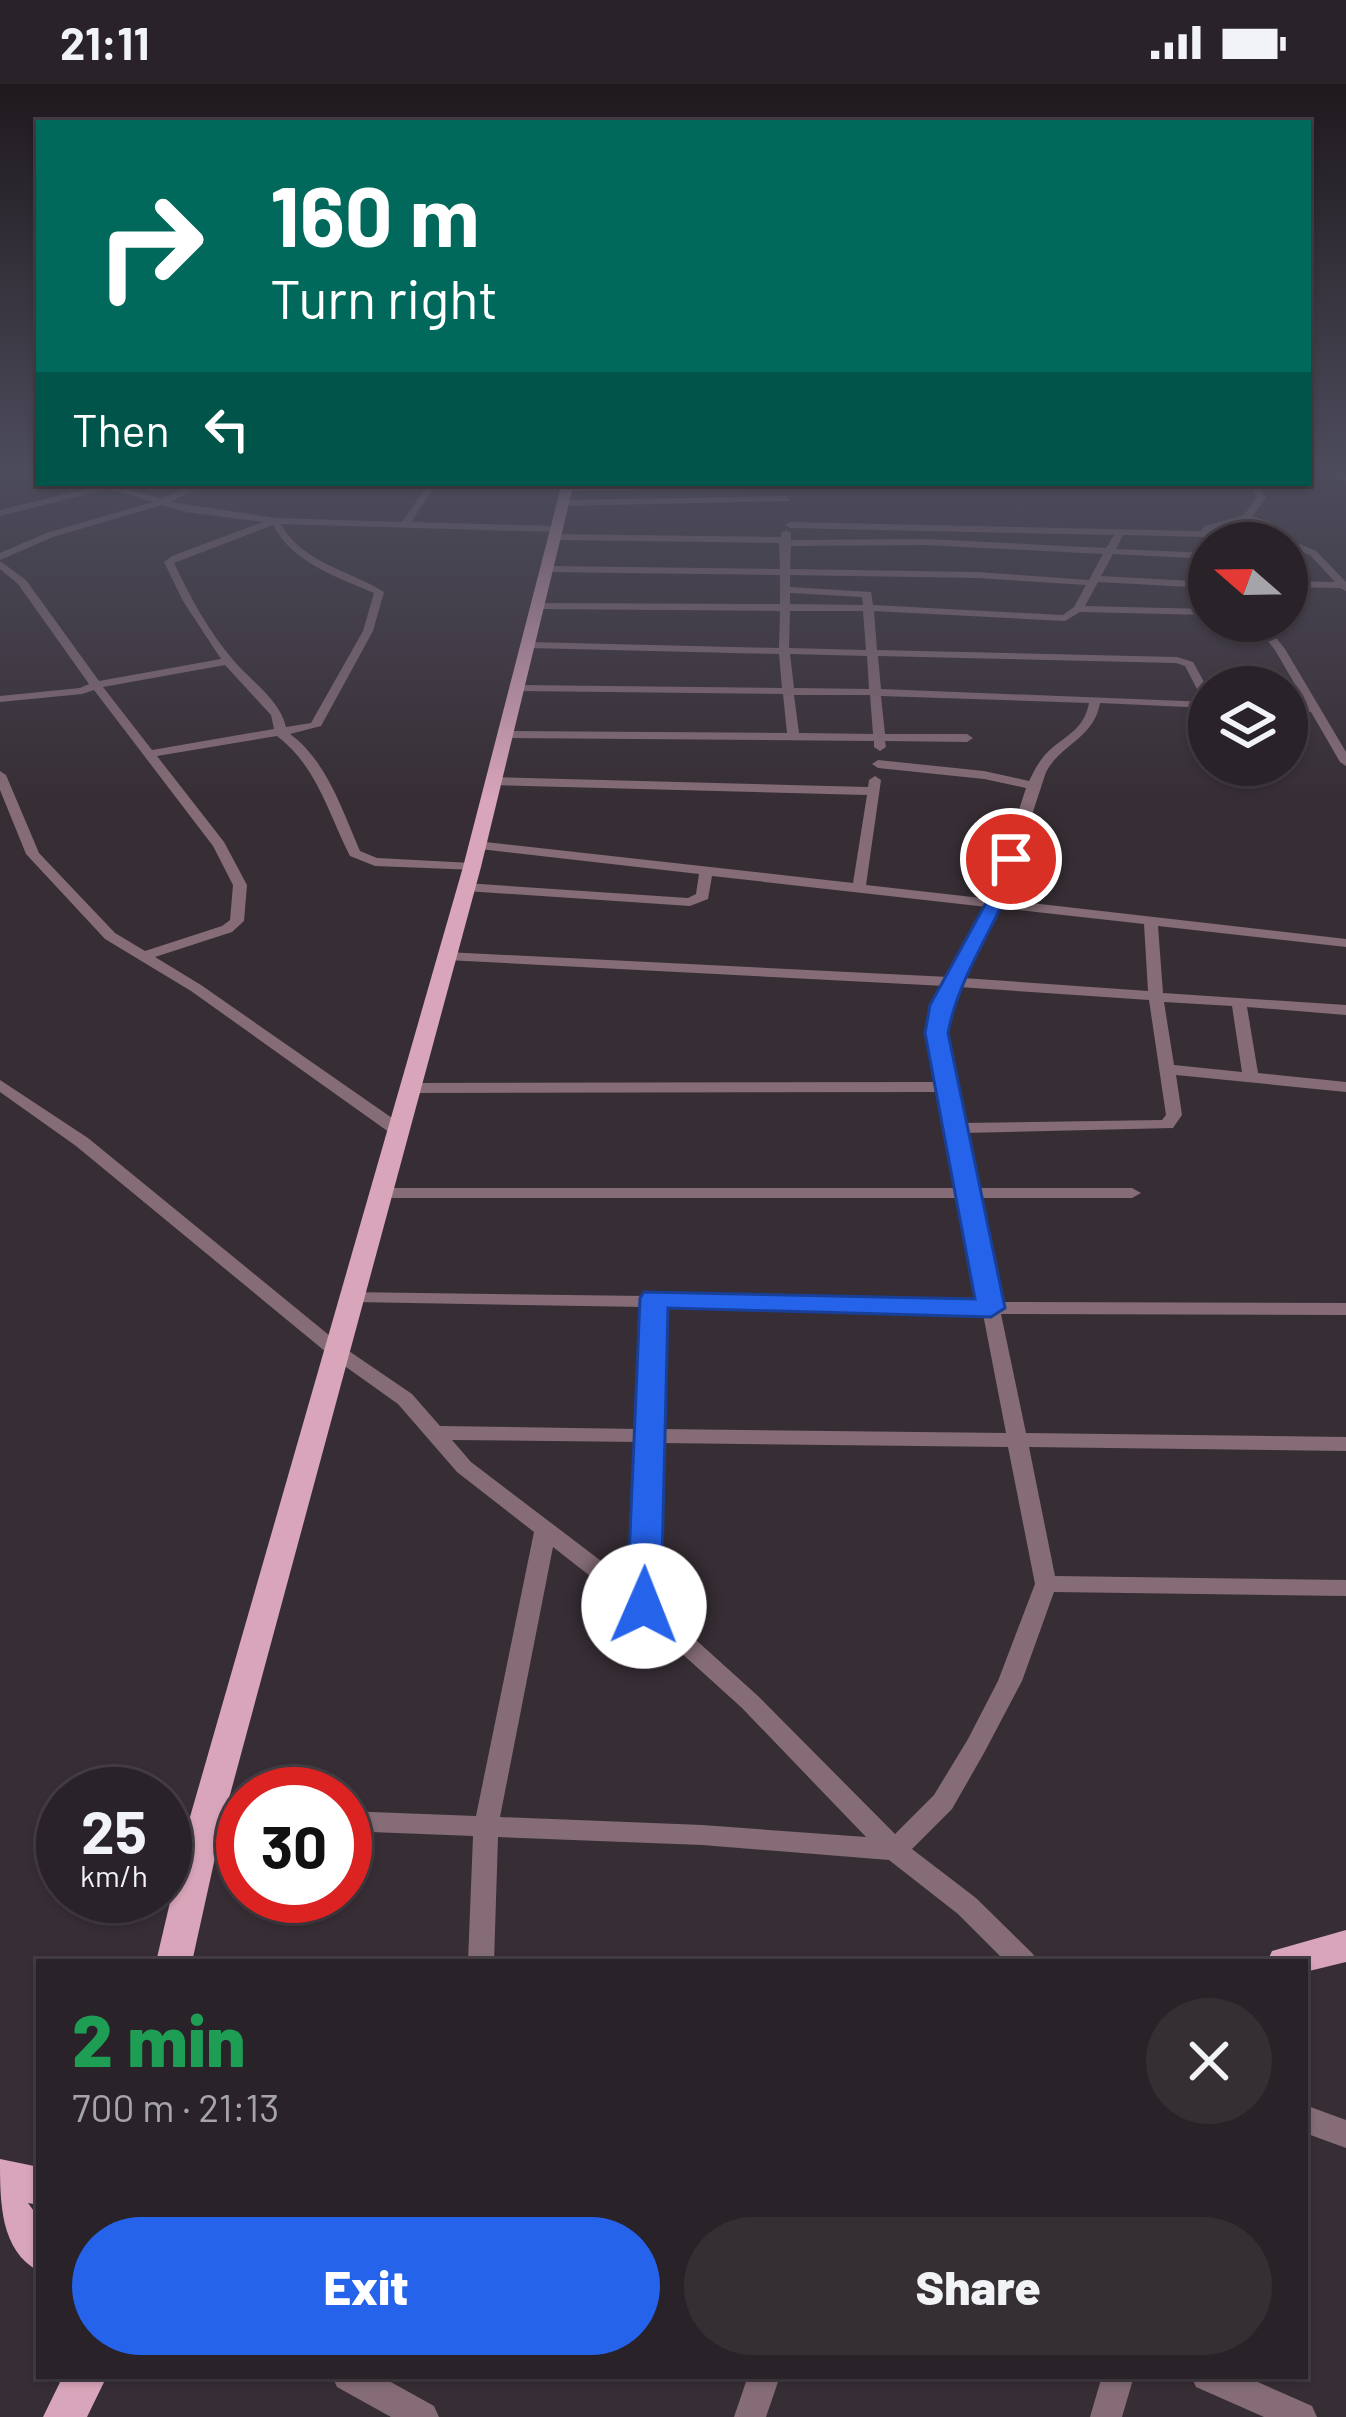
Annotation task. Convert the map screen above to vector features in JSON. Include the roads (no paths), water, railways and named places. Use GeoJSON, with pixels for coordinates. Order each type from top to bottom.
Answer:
{"type":"FeatureCollection","features":[{"type":"Feature","properties":{"kind":"main road"},"geometry":{"type":"LineString","coordinates":[[175,1959],[207,1817],[355,1296],[544,583]]}},
{"type":"Feature","properties":{"kind":"main road"},"geometry":{"type":"LineString","coordinates":[[1297,1959],[1346,1946]]}},
{"type":"Feature","properties":{"kind":"main road"},"geometry":{"type":"LineString","coordinates":[[0,2178],[36,2185]]}},
{"type":"Feature","properties":{"kind":"main road"},"geometry":{"type":"LineString","coordinates":[[0,2198],[36,2247]]}},
{"type":"Feature","properties":{"kind":"main road"},"geometry":{"type":"LineString","coordinates":[[64,2403],[84,2379]]}},
{"type":"Feature","properties":{"kind":"street"},"geometry":{"type":"LineString","coordinates":[[22,583],[219,844],[240,885],[237,921],[227,929],[141,957]]}},
{"type":"Feature","properties":{"kind":"street"},"geometry":{"type":"LineString","coordinates":[[178,583],[228,661],[277,714],[281,733],[294,740],[325,790],[355,853],[374,862],[706,871],[1346,943]]}},
{"type":"Feature","properties":{"kind":"street"},"geometry":{"type":"LineString","coordinates":[[148,754],[304,730],[320,719],[368,632],[379,592],[359,583]]}},
{"type":"Feature","properties":{"kind":"street"},"geometry":{"type":"LineString","coordinates":[[785,583],[784,648],[793,735]]}},
{"type":"Feature","properties":{"kind":"street"},"geometry":{"type":"LineString","coordinates":[[1078,609],[1094,583]]}},
{"type":"Feature","properties":{"kind":"street"},"geometry":{"type":"LineString","coordinates":[[1148,583],[1188,584]]}},
{"type":"Feature","properties":{"kind":"street"},"geometry":{"type":"LineString","coordinates":[[1308,584],[1344,584]]}},
{"type":"Feature","properties":{"kind":"street"},"geometry":{"type":"LineString","coordinates":[[785,590],[862,591],[867,595],[882,737],[859,888]]}},
{"type":"Feature","properties":{"kind":"street"},"geometry":{"type":"LineString","coordinates":[[538,606],[866,608],[1058,619],[1078,609],[1188,612]]}},
{"type":"Feature","properties":{"kind":"street"},"geometry":{"type":"LineString","coordinates":[[1274,642],[1346,762]]}},
{"type":"Feature","properties":{"kind":"street"},"geometry":{"type":"LineString","coordinates":[[529,645],[872,649],[1177,660],[1190,666]]}},
{"type":"Feature","properties":{"kind":"street"},"geometry":{"type":"LineString","coordinates":[[0,700],[82,692],[228,661]]}},
{"type":"Feature","properties":{"kind":"street"},"geometry":{"type":"LineString","coordinates":[[519,688],[879,692],[1188,704]]}},
{"type":"Feature","properties":{"kind":"street"},"geometry":{"type":"LineString","coordinates":[[896,1850],[943,1802],[976,1746],[1010,1681],[1046,1584],[1013,1438],[971,1193],[936,1033],[952,982],[996,903],[1033,786],[1049,757],[1086,730],[1094,718],[1095,700]]}},
{"type":"Feature","properties":{"kind":"street"},"geometry":{"type":"LineString","coordinates":[[1308,710],[1312,710]]}},
{"type":"Feature","properties":{"kind":"street"},"geometry":{"type":"LineString","coordinates":[[506,734],[967,739]]}},
{"type":"Feature","properties":{"kind":"street"},"geometry":{"type":"LineString","coordinates":[[878,764],[1033,786]]}},
{"type":"Feature","properties":{"kind":"street"},"geometry":{"type":"LineString","coordinates":[[0,775],[33,854],[110,936],[196,988],[399,1131]]}},
{"type":"Feature","properties":{"kind":"street"},"geometry":{"type":"LineString","coordinates":[[494,782],[874,791]]}},
{"type":"Feature","properties":{"kind":"street"},"geometry":{"type":"LineString","coordinates":[[471,866],[699,901],[706,871]]}},
{"type":"Feature","properties":{"kind":"street"},"geometry":{"type":"LineString","coordinates":[[954,1128],[1167,1125],[1174,1115],[1156,998],[1151,920]]}},
{"type":"Feature","properties":{"kind":"street"},"geometry":{"type":"LineString","coordinates":[[446,956],[952,982],[1346,1010]]}},
{"type":"Feature","properties":{"kind":"street"},"geometry":{"type":"LineString","coordinates":[[1239,1004],[1251,1078]]}},
{"type":"Feature","properties":{"kind":"street"},"geometry":{"type":"LineString","coordinates":[[1168,1069],[1346,1087]]}},
{"type":"Feature","properties":{"kind":"street"},"geometry":{"type":"LineString","coordinates":[[0,1085],[82,1142],[339,1353],[405,1399],[464,1467],[644,1606],[750,1702],[896,1850],[968,1906],[1021,1959]]}},
{"type":"Feature","properties":{"kind":"street"},"geometry":{"type":"LineString","coordinates":[[411,1088],[946,1087]]}},
{"type":"Feature","properties":{"kind":"street"},"geometry":{"type":"LineString","coordinates":[[382,1193],[1132,1193]]}},
{"type":"Feature","properties":{"kind":"street"},"geometry":{"type":"LineString","coordinates":[[355,1296],[1345,1311]]}},
{"type":"Feature","properties":{"kind":"street"},"geometry":{"type":"LineString","coordinates":[[644,1606],[654,1298]]}},
{"type":"Feature","properties":{"kind":"street"},"geometry":{"type":"LineString","coordinates":[[437,1433],[1346,1444]]}},
{"type":"Feature","properties":{"kind":"street"},"geometry":{"type":"LineString","coordinates":[[481,1959],[486,1826],[545,1531]]}},
{"type":"Feature","properties":{"kind":"street"},"geometry":{"type":"LineString","coordinates":[[1046,1584],[1346,1588]]}},
{"type":"Feature","properties":{"kind":"street"},"geometry":{"type":"LineString","coordinates":[[207,1817],[216,1817]]}},
{"type":"Feature","properties":{"kind":"street"},"geometry":{"type":"LineString","coordinates":[[372,1822],[702,1835],[896,1850]]}},
{"type":"Feature","properties":{"kind":"street"},"geometry":{"type":"LineString","coordinates":[[1308,2120],[1346,2134]]}},
{"type":"Feature","properties":{"kind":"street"},"geometry":{"type":"LineString","coordinates":[[353,2379],[423,2417]]}},
{"type":"Feature","properties":{"kind":"street"},"geometry":{"type":"LineString","coordinates":[[749,2417],[763,2379]]}},
{"type":"Feature","properties":{"kind":"street"},"geometry":{"type":"LineString","coordinates":[[1106,2417],[1117,2379]]}},
{"type":"Feature","properties":{"kind":"street"},"geometry":{"type":"LineString","coordinates":[[1214,2379],[1301,2417]]}}]}
